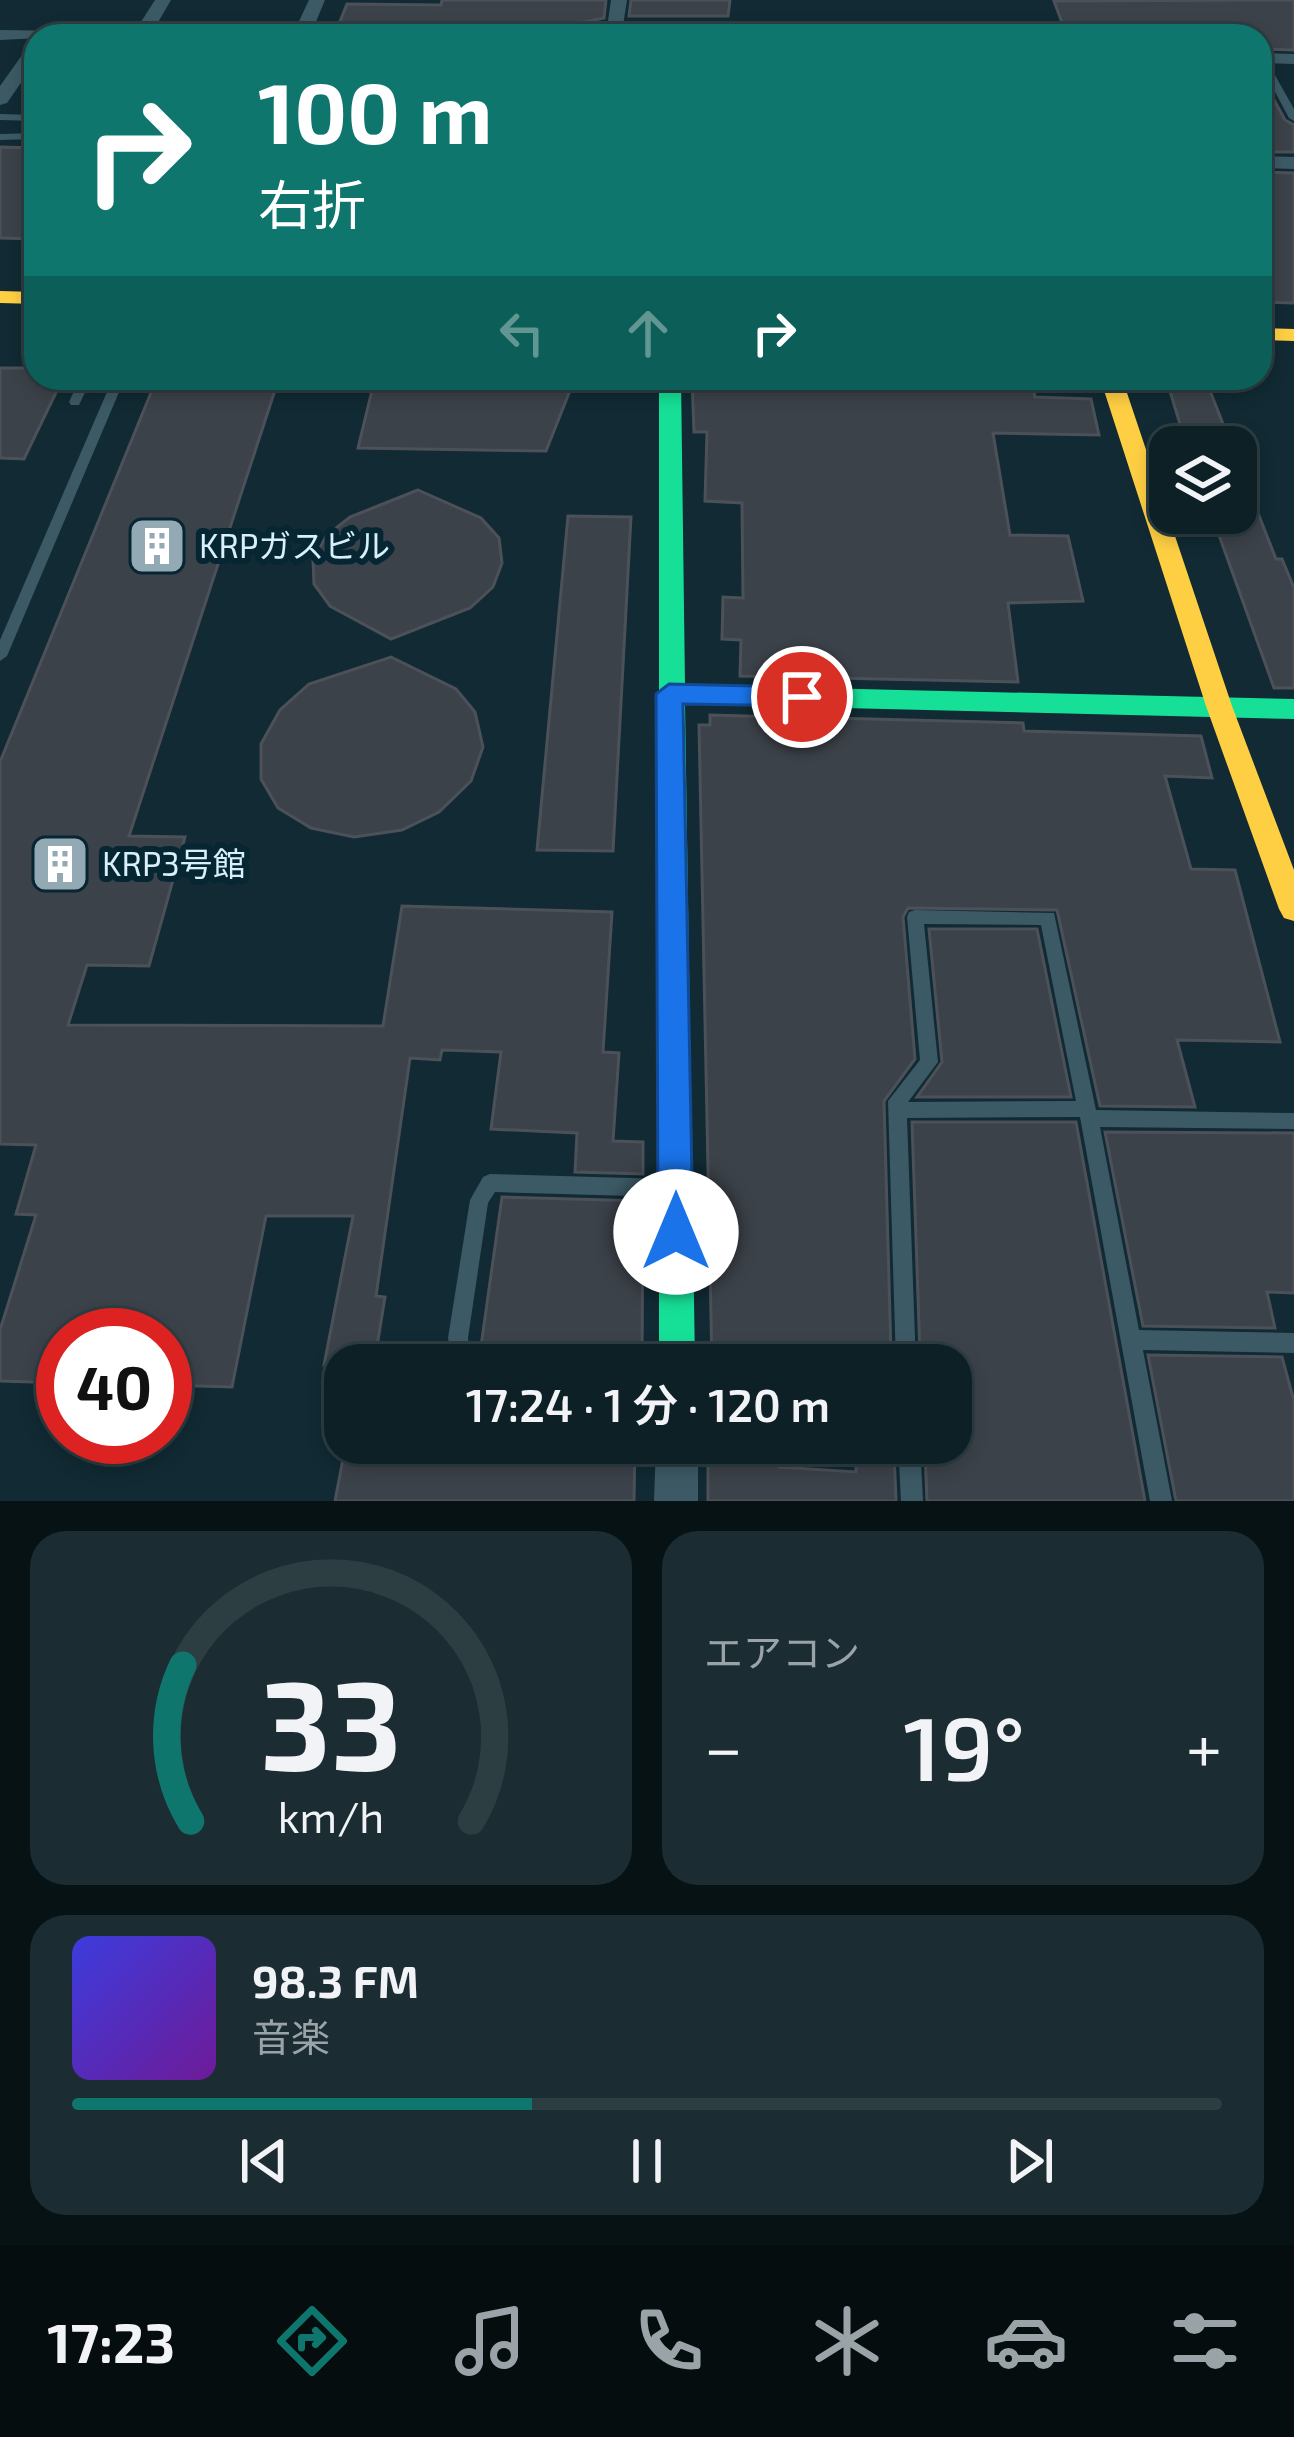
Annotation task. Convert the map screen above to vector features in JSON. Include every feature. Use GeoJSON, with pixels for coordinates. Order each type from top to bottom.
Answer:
{"type":"FeatureCollection","features":[{"type":"Feature","properties":{"kind":"street"},"geometry":{"type":"LineString","coordinates":[[0,99],[24,65]]}},
{"type":"Feature","properties":{"kind":"street"},"geometry":{"type":"LineString","coordinates":[[670,390],[677,1344]]}},
{"type":"Feature","properties":{"kind":"street"},"geometry":{"type":"LineString","coordinates":[[1115,390],[1219,706],[1287,867],[1294,909]]}},
{"type":"Feature","properties":{"kind":"street"},"geometry":{"type":"LineString","coordinates":[[669,694],[1294,709]]}},
{"type":"Feature","properties":{"kind":"street"},"geometry":{"type":"LineString","coordinates":[[676,1464],[676,1501]]}},
{"type":"Feature","properties":{"kind":"lane"},"geometry":{"type":"LineString","coordinates":[[1272,78],[1294,118]]}},
{"type":"Feature","properties":{"kind":"lane"},"geometry":{"type":"LineString","coordinates":[[75,402],[80,390]]}},
{"type":"Feature","properties":{"kind":"lane"},"geometry":{"type":"LineString","coordinates":[[0,656],[114,390]]}},
{"type":"Feature","properties":{"kind":"lane"},"geometry":{"type":"LineString","coordinates":[[906,1344],[897,1101],[929,1062],[915,917],[1048,918],[1161,1501]]}},
{"type":"Feature","properties":{"kind":"lane"},"geometry":{"type":"LineString","coordinates":[[897,1110],[1294,1121]]}},
{"type":"Feature","properties":{"kind":"lane"},"geometry":{"type":"LineString","coordinates":[[459,1344],[478,1200],[490,1183],[675,1188]]}},
{"type":"Feature","properties":{"kind":"lane"},"geometry":{"type":"LineString","coordinates":[[1131,1340],[1294,1343]]}},
{"type":"Feature","properties":{"kind":"lane"},"geometry":{"type":"LineString","coordinates":[[911,1464],[912,1501]]}},
{"type":"Feature","properties":{"kind":"building"},"geometry":{"type":"Polygon","coordinates":[[[442,0],[606,0],[604,18],[576,24],[339,24],[347,4],[441,5],[442,0]]]}},
{"type":"Feature","properties":{"kind":"building"},"geometry":{"type":"Polygon","coordinates":[[[631,0],[730,0],[728,16],[629,16],[631,0]]]}},
{"type":"Feature","properties":{"kind":"building"},"geometry":{"type":"Polygon","coordinates":[[[1294,0],[1294,50],[1272,49],[1272,24],[1063,24],[1054,1],[1294,0]]]}},
{"type":"Feature","properties":{"kind":"building"},"geometry":{"type":"Polygon","coordinates":[[[1272,96],[1285,120],[1294,125],[1294,152],[1272,152],[1272,96]]]}},
{"type":"Feature","properties":{"kind":"building"},"geometry":{"type":"Polygon","coordinates":[[[0,147],[24,148],[24,239],[0,238],[0,147]]]}},
{"type":"Feature","properties":{"kind":"building"},"geometry":{"type":"Polygon","coordinates":[[[1272,172],[1294,173],[1294,303],[1272,302],[1272,172]]]}},
{"type":"Feature","properties":{"kind":"building"},"geometry":{"type":"Polygon","coordinates":[[[0,368],[24,368],[24,390],[57,390],[24,459],[0,458],[0,368]]]}},
{"type":"Feature","properties":{"kind":"building"},"geometry":{"type":"Polygon","coordinates":[[[152,390],[275,390],[129,836],[185,837],[149,966],[87,965],[68,1025],[383,1026],[402,906],[612,912],[603,1052],[619,1053],[613,1141],[643,1142],[643,1174],[575,1172],[577,1133],[491,1129],[501,1052],[442,1050],[440,1060],[410,1058],[376,1296],[385,1297],[377,1344],[328,1344],[353,1216],[266,1216],[232,1387],[192,1386],[192,1308],[36,1308],[36,1382],[0,1381],[0,1330],[36,1215],[16,1214],[36,1145],[0,1144],[0,762],[152,390]]]}},
{"type":"Feature","properties":{"kind":"building"},"geometry":{"type":"Polygon","coordinates":[[[372,390],[570,390],[546,451],[358,448],[372,390]]]}},
{"type":"Feature","properties":{"kind":"building"},"geometry":{"type":"Polygon","coordinates":[[[692,390],[1034,390],[1035,397],[1091,399],[1099,435],[993,433],[1010,535],[1068,536],[1083,601],[1008,603],[1018,682],[740,676],[741,640],[722,639],[723,597],[743,598],[742,503],[705,501],[707,432],[694,432],[692,390]]]}},
{"type":"Feature","properties":{"kind":"building"},"geometry":{"type":"Polygon","coordinates":[[[1170,390],[1210,390],[1224,426],[1181,426],[1170,390]]]}},
{"type":"Feature","properties":{"kind":"building"},"geometry":{"type":"Polygon","coordinates":[[[418,490],[481,518],[499,538],[502,563],[493,587],[470,608],[391,639],[330,606],[314,584],[313,560],[326,536],[350,517],[418,490]]]}},
{"type":"Feature","properties":{"kind":"building"},"geometry":{"type":"Polygon","coordinates":[[[1257,513],[1294,588],[1294,688],[1274,688],[1219,534],[1257,534],[1257,513]]]}},
{"type":"Feature","properties":{"kind":"building"},"geometry":{"type":"Polygon","coordinates":[[[568,516],[631,517],[613,851],[537,850],[568,516]]]}},
{"type":"Feature","properties":{"kind":"building"},"geometry":{"type":"Polygon","coordinates":[[[391,657],[456,689],[475,712],[483,747],[471,781],[439,812],[402,830],[354,837],[311,828],[278,808],[261,779],[261,744],[280,710],[309,684],[391,657]]]}},
{"type":"Feature","properties":{"kind":"building"},"geometry":{"type":"Polygon","coordinates":[[[710,715],[1023,723],[1024,731],[1201,736],[1212,778],[1165,776],[1191,869],[1235,870],[1280,1042],[1177,1040],[1195,1107],[1100,1106],[1057,910],[908,908],[903,917],[915,1059],[884,1101],[891,1344],[712,1344],[699,725],[710,725],[710,715]]]}},
{"type":"Feature","properties":{"kind":"building"},"geometry":{"type":"Polygon","coordinates":[[[929,929],[1037,929],[1071,1097],[917,1097],[942,1062],[929,929]]]}},
{"type":"Feature","properties":{"kind":"building"},"geometry":{"type":"Polygon","coordinates":[[[912,1122],[1076,1122],[1145,1501],[927,1501],[925,1464],[972,1464],[972,1344],[920,1344],[912,1122]]]}},
{"type":"Feature","properties":{"kind":"building"},"geometry":{"type":"Polygon","coordinates":[[[1105,1132],[1294,1133],[1294,1293],[1267,1292],[1275,1328],[1143,1326],[1105,1132]]]}},
{"type":"Feature","properties":{"kind":"building"},"geometry":{"type":"Polygon","coordinates":[[[502,1197],[643,1201],[642,1344],[481,1344],[502,1197]]]}},
{"type":"Feature","properties":{"kind":"building"},"geometry":{"type":"Polygon","coordinates":[[[1148,1355],[1282,1357],[1294,1401],[1294,1501],[1176,1501],[1148,1355]]]}},
{"type":"Feature","properties":{"kind":"building"},"geometry":{"type":"Polygon","coordinates":[[[342,1464],[635,1464],[634,1501],[335,1501],[342,1464]]]}},
{"type":"Feature","properties":{"kind":"building"},"geometry":{"type":"Polygon","coordinates":[[[708,1464],[779,1464],[856,1472],[856,1464],[895,1464],[896,1501],[708,1501],[708,1464]]]}},
{"type":"Feature","properties":{"kind":"traffic: fast"},"geometry":{"type":"LineString","coordinates":[[670,390],[677,1344]]}},
{"type":"Feature","properties":{"kind":"traffic: fast"},"geometry":{"type":"LineString","coordinates":[[669,694],[1294,709]]}},
{"type":"Feature","properties":{"kind":"traffic: slow"},"geometry":{"type":"LineString","coordinates":[[0,297],[24,298]]}},
{"type":"Feature","properties":{"kind":"traffic: slow"},"geometry":{"type":"LineString","coordinates":[[1272,334],[1294,335]]}},
{"type":"Feature","properties":{"kind":"traffic: slow"},"geometry":{"type":"LineString","coordinates":[[1115,390],[1219,706],[1294,909]]}},
{"type":"Feature","properties":{"kind":"place","name":"KRPガスビル"},"geometry":{"type":"Point","coordinates":[157,546]}},
{"type":"Feature","properties":{"kind":"place","name":"KRP3号館"},"geometry":{"type":"Point","coordinates":[60,864]}},
{"type":"Feature","properties":{"kind":"route"},"geometry":{"type":"LineString","coordinates":[[676,1232],[669,694],[802,697]]}}]}
